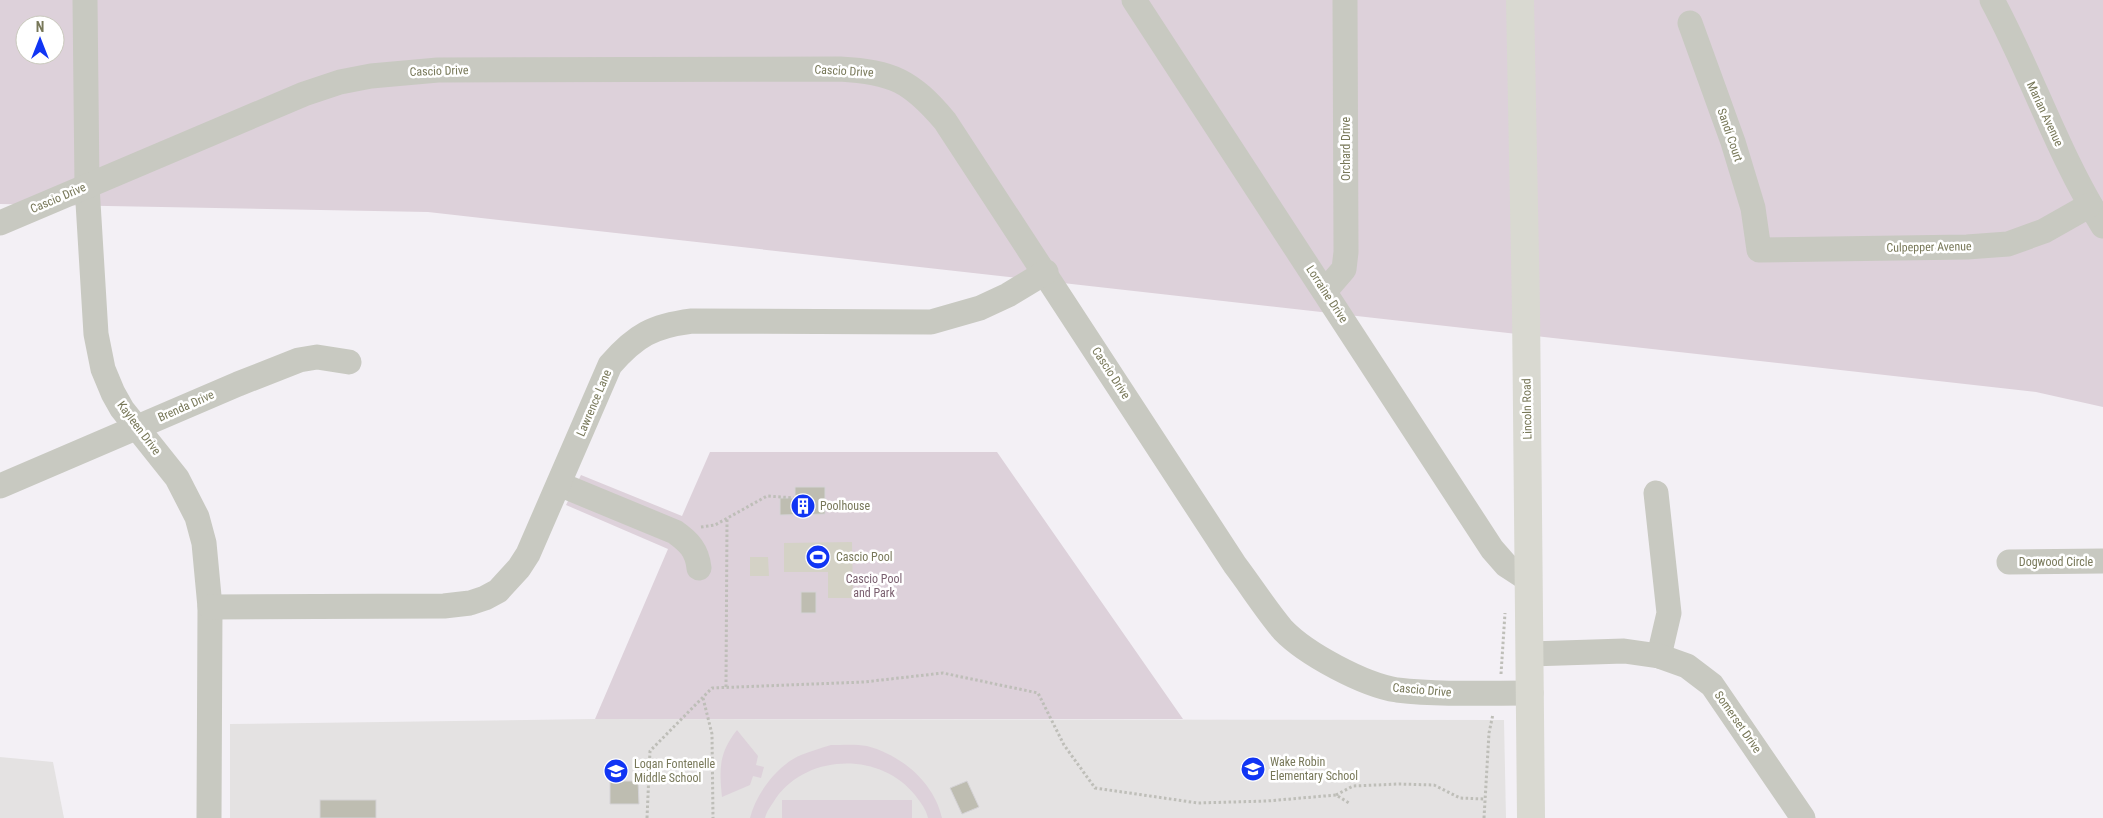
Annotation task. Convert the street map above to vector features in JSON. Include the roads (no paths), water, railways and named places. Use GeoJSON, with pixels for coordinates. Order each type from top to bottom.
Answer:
{"type":"FeatureCollection","features":[{"type":"Feature","properties":{"kind":"main road","name":"Lincoln Road"},"geometry":{"type":"LineString","coordinates":[[1520,0],[1531,818]]}},
{"type":"Feature","properties":{"kind":"street","name":"Kayleen Drive"},"geometry":{"type":"LineString","coordinates":[[85,0],[87,186],[96,334],[99,354],[113,393],[122,409],[177,478],[197,517],[204,544],[208,567],[210,607],[209,818]]}},
{"type":"Feature","properties":{"kind":"street","name":"Lorraine Drive"},"geometry":{"type":"LineString","coordinates":[[1134,0],[1326,291],[1492,549],[1506,565],[1529,580]]}},
{"type":"Feature","properties":{"kind":"street","name":"Orchard Drive"},"geometry":{"type":"LineString","coordinates":[[1326,291],[1344,269],[1346,252],[1344,0]]}},
{"type":"Feature","properties":{"kind":"street","name":"Marian Avenue"},"geometry":{"type":"LineString","coordinates":[[1992,0],[2007,28],[2039,102],[2090,205],[2103,226]]}},
{"type":"Feature","properties":{"kind":"street","name":"Sandi Court"},"geometry":{"type":"LineString","coordinates":[[1690,23],[1733,142],[1753,208],[1760,250]]}},
{"type":"Feature","properties":{"kind":"street","name":"Cascio Drive"},"geometry":{"type":"LineString","coordinates":[[0,223],[304,94],[340,82],[371,76],[438,70],[870,71],[895,78],[915,89],[945,121],[1046,272],[1235,565],[1284,630],[1321,660],[1355,676],[1395,690],[1459,693],[1530,693]]}},
{"type":"Feature","properties":{"kind":"street","name":"Culpepper Avenue"},"geometry":{"type":"LineString","coordinates":[[1760,250],[1967,247],[2008,244],[2044,231],[2090,205]]}},
{"type":"Feature","properties":{"kind":"street","name":"Lawrence Lane"},"geometry":{"type":"LineString","coordinates":[[210,607],[444,606],[485,598],[498,592],[520,568],[538,535],[610,366],[630,344],[658,327],[692,321],[931,322],[980,308],[1008,295],[1046,272]]}},
{"type":"Feature","properties":{"kind":"street","name":"Brenda Drive"},"geometry":{"type":"LineString","coordinates":[[0,486],[238,384],[299,360],[317,357],[349,362]]}},
{"type":"Feature","properties":{"kind":"street"},"geometry":{"type":"LineString","coordinates":[[559,484],[675,532],[686,540],[697,556],[699,568]]}},
{"type":"Feature","properties":{"kind":"street"},"geometry":{"type":"LineString","coordinates":[[1656,493],[1669,613],[1660,656]]}},
{"type":"Feature","properties":{"kind":"street","name":"Dogwood Circle"},"geometry":{"type":"LineString","coordinates":[[2009,562],[2103,561]]}},
{"type":"Feature","properties":{"kind":"street","name":"Somerset Drive"},"geometry":{"type":"LineString","coordinates":[[1530,654],[1624,651],[1660,656],[1687,666],[1712,685],[1803,818]]}},
{"type":"Feature","properties":{"kind":"place","name":"Poolhouse"},"geometry":{"type":"Point","coordinates":[803,506]}},
{"type":"Feature","properties":{"kind":"place","name":"Cascio Pool"},"geometry":{"type":"Point","coordinates":[818,557]}},
{"type":"Feature","properties":{"kind":"place","name":"Wake Robin Elementary School"},"geometry":{"type":"Point","coordinates":[1253,769]}},
{"type":"Feature","properties":{"kind":"place","name":"Logan Fontenelle Middle School"},"geometry":{"type":"Point","coordinates":[616,771]}},
{"type":"Feature","properties":{"kind":"park label","name":"Cascio Pool and Park"},"geometry":{"type":"Point","coordinates":[874,586]}}]}
